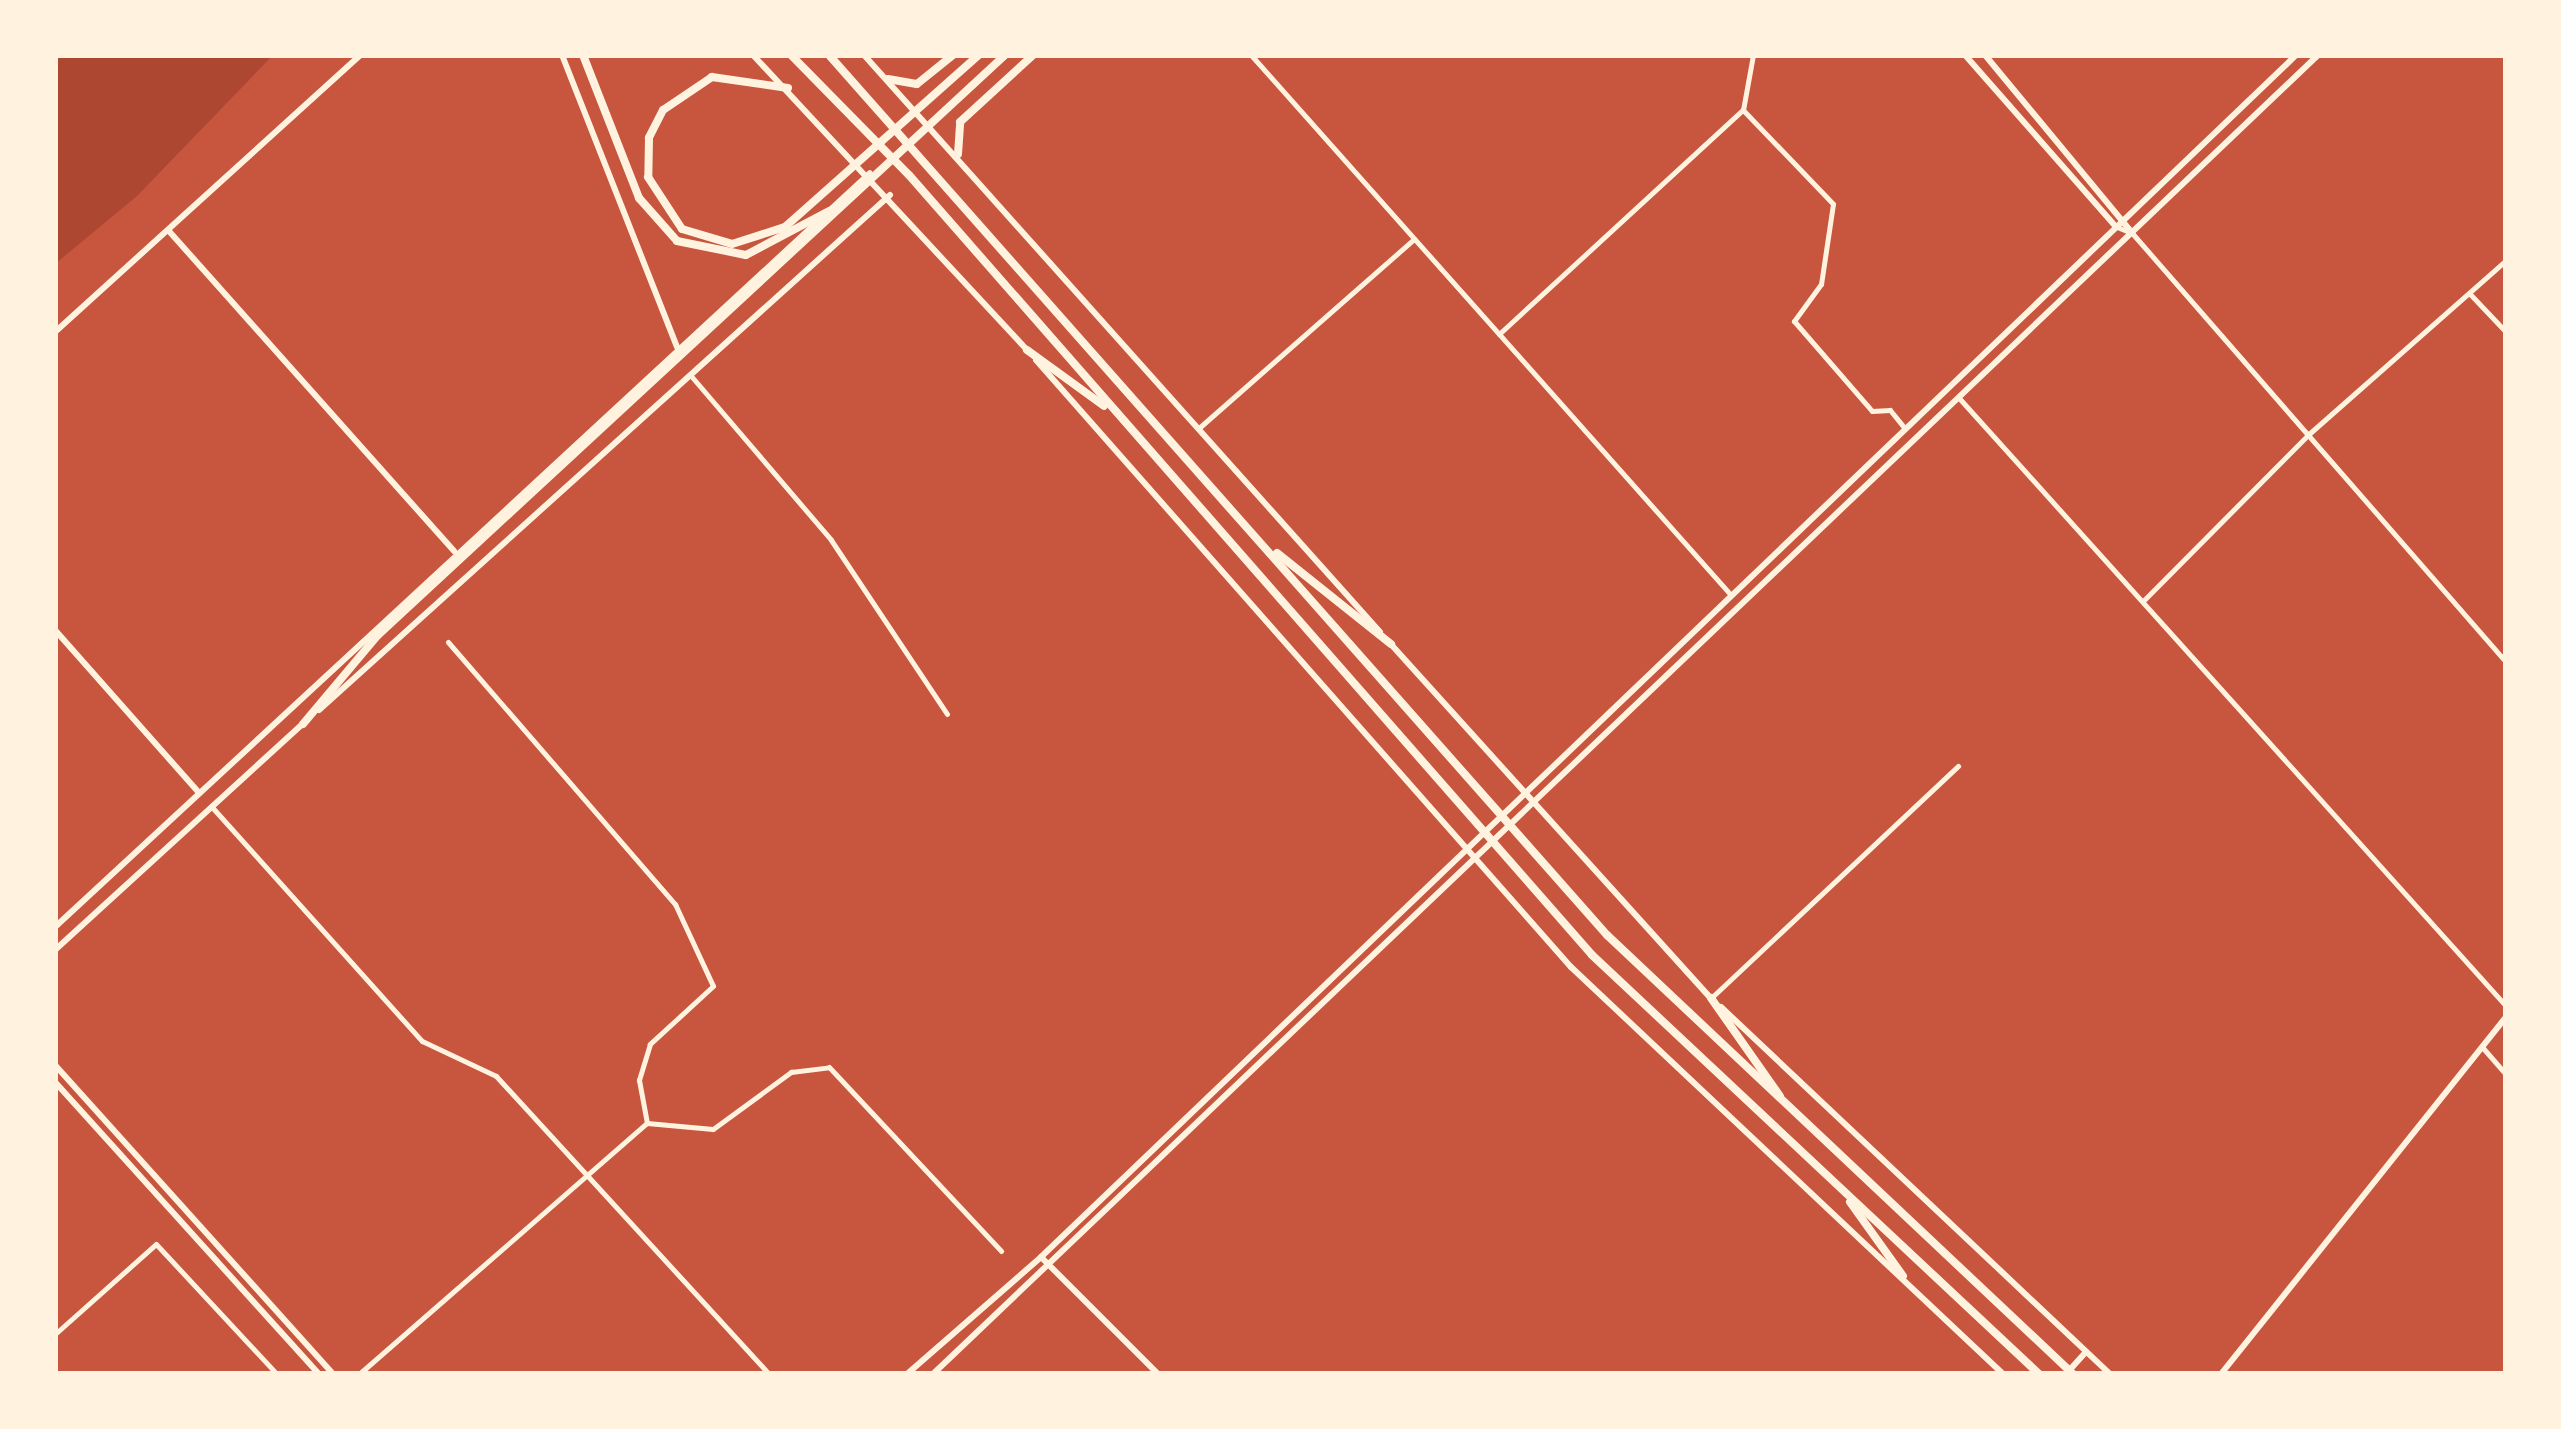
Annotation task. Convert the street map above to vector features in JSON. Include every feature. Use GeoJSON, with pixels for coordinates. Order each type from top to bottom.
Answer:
{"type":"FeatureCollection","features":[{"type":"Feature","properties":{"kind":"main road"},"geometry":{"type":"LineString","coordinates":[[583,55],[646,211],[690,248],[760,252],[841,203]]}},
{"type":"Feature","properties":{"kind":"main road"},"geometry":{"type":"LineString","coordinates":[[792,55],[867,128],[1592,955],[2038,1373]]}},
{"type":"Feature","properties":{"kind":"main road"},"geometry":{"type":"LineString","coordinates":[[830,55],[1607,935],[2070,1374]]}},
{"type":"Feature","properties":{"kind":"main road"},"geometry":{"type":"LineString","coordinates":[[888,78],[917,84],[953,55]]}},
{"type":"Feature","properties":{"kind":"main road"},"geometry":{"type":"LineString","coordinates":[[788,88],[728,75],[686,88],[654,124],[648,177],[664,211],[695,236],[760,240],[810,209],[980,55]]}},
{"type":"Feature","properties":{"kind":"main road"},"geometry":{"type":"LineString","coordinates":[[304,724],[378,635],[1004,55]]}},
{"type":"Feature","properties":{"kind":"main road"},"geometry":{"type":"LineString","coordinates":[[958,154],[965,116],[1032,55]]}},
{"type":"Feature","properties":{"kind":"main road"},"geometry":{"type":"LineString","coordinates":[[1027,350],[1117,415]]}},
{"type":"Feature","properties":{"kind":"main road"},"geometry":{"type":"LineString","coordinates":[[1260,539],[1391,644]]}},
{"type":"Feature","properties":{"kind":"main road"},"geometry":{"type":"LineString","coordinates":[[1710,998],[1788,1108]]}},
{"type":"Feature","properties":{"kind":"main road"},"geometry":{"type":"LineString","coordinates":[[1838,1186],[1903,1276]]}},
{"type":"Feature","properties":{"kind":"street"},"geometry":{"type":"LineString","coordinates":[[55,332],[362,55]]}},
{"type":"Feature","properties":{"kind":"street"},"geometry":{"type":"LineString","coordinates":[[562,55],[677,348]]}},
{"type":"Feature","properties":{"kind":"street"},"geometry":{"type":"LineString","coordinates":[[752,55],[890,195],[1463,846],[1616,1012],[1903,1276],[2002,1374]]}},
{"type":"Feature","properties":{"kind":"street"},"geometry":{"type":"LineString","coordinates":[[864,55],[958,154],[1520,795],[1710,998],[2110,1374]]}},
{"type":"Feature","properties":{"kind":"street"},"geometry":{"type":"LineString","coordinates":[[1251,55],[1730,594]]}},
{"type":"Feature","properties":{"kind":"street"},"geometry":{"type":"LineString","coordinates":[[1499,334],[1743,110],[1753,55]]}},
{"type":"Feature","properties":{"kind":"street"},"geometry":{"type":"LineString","coordinates":[[1966,55],[2115,226],[2132,232]]}},
{"type":"Feature","properties":{"kind":"street"},"geometry":{"type":"LineString","coordinates":[[1985,55],[2126,216],[2132,232],[2506,662]]}},
{"type":"Feature","properties":{"kind":"street"},"geometry":{"type":"LineString","coordinates":[[907,1374],[1041,1257],[1463,846],[2296,55]]}},
{"type":"Feature","properties":{"kind":"street"},"geometry":{"type":"LineString","coordinates":[[933,1374],[1052,1269],[1471,855],[2318,55]]}},
{"type":"Feature","properties":{"kind":"street"},"geometry":{"type":"LineString","coordinates":[[1743,110],[1833,204],[1820,284],[1794,321],[1872,411],[1890,410],[1904,427]]}},
{"type":"Feature","properties":{"kind":"street"},"geometry":{"type":"LineString","coordinates":[[55,927],[454,551],[870,173]]}},
{"type":"Feature","properties":{"kind":"street"},"geometry":{"type":"LineString","coordinates":[[55,950],[890,195]]}},
{"type":"Feature","properties":{"kind":"street"},"geometry":{"type":"LineString","coordinates":[[168,230],[454,551]]}},
{"type":"Feature","properties":{"kind":"street"},"geometry":{"type":"LineString","coordinates":[[1200,427],[1414,239]]}},
{"type":"Feature","properties":{"kind":"street"},"geometry":{"type":"LineString","coordinates":[[2144,600],[2310,433],[2506,260]]}},
{"type":"Feature","properties":{"kind":"street"},"geometry":{"type":"LineString","coordinates":[[2470,294],[2506,332]]}},
{"type":"Feature","properties":{"kind":"street"},"geometry":{"type":"LineString","coordinates":[[692,376],[831,540],[947,714]]}},
{"type":"Feature","properties":{"kind":"street"},"geometry":{"type":"LineString","coordinates":[[1957,396],[2506,1006]]}},
{"type":"Feature","properties":{"kind":"street"},"geometry":{"type":"LineString","coordinates":[[55,630],[422,1041],[496,1076],[590,1174],[769,1374]]}},
{"type":"Feature","properties":{"kind":"street"},"geometry":{"type":"LineString","coordinates":[[448,642],[676,904],[713,986],[650,1044],[638,1080],[647,1123]]}},
{"type":"Feature","properties":{"kind":"street"},"geometry":{"type":"LineString","coordinates":[[1710,998],[1958,766]]}},
{"type":"Feature","properties":{"kind":"street"},"geometry":{"type":"LineString","coordinates":[[2221,1374],[2506,1017]]}},
{"type":"Feature","properties":{"kind":"street"},"geometry":{"type":"LineString","coordinates":[[2483,1048],[2506,1074]]}},
{"type":"Feature","properties":{"kind":"street"},"geometry":{"type":"LineString","coordinates":[[55,1065],[333,1374]]}},
{"type":"Feature","properties":{"kind":"street"},"geometry":{"type":"LineString","coordinates":[[359,1374],[647,1123],[713,1129],[791,1072],[828,1066],[1001,1252]]}},
{"type":"Feature","properties":{"kind":"street"},"geometry":{"type":"LineString","coordinates":[[55,1082],[317,1371],[306,1374]]}},
{"type":"Feature","properties":{"kind":"street"},"geometry":{"type":"LineString","coordinates":[[55,1334],[156,1244],[277,1374]]}},
{"type":"Feature","properties":{"kind":"street"},"geometry":{"type":"LineString","coordinates":[[1041,1257],[1158,1374]]}},
{"type":"Feature","properties":{"kind":"street"},"geometry":{"type":"LineString","coordinates":[[2070,1374],[2086,1352]]}},
{"type":"Feature","properties":{"kind":"shaded area"},"geometry":{"type":"Polygon","coordinates":[[[55,55],[273,55],[137,196],[55,264],[55,55]]]}}]}
